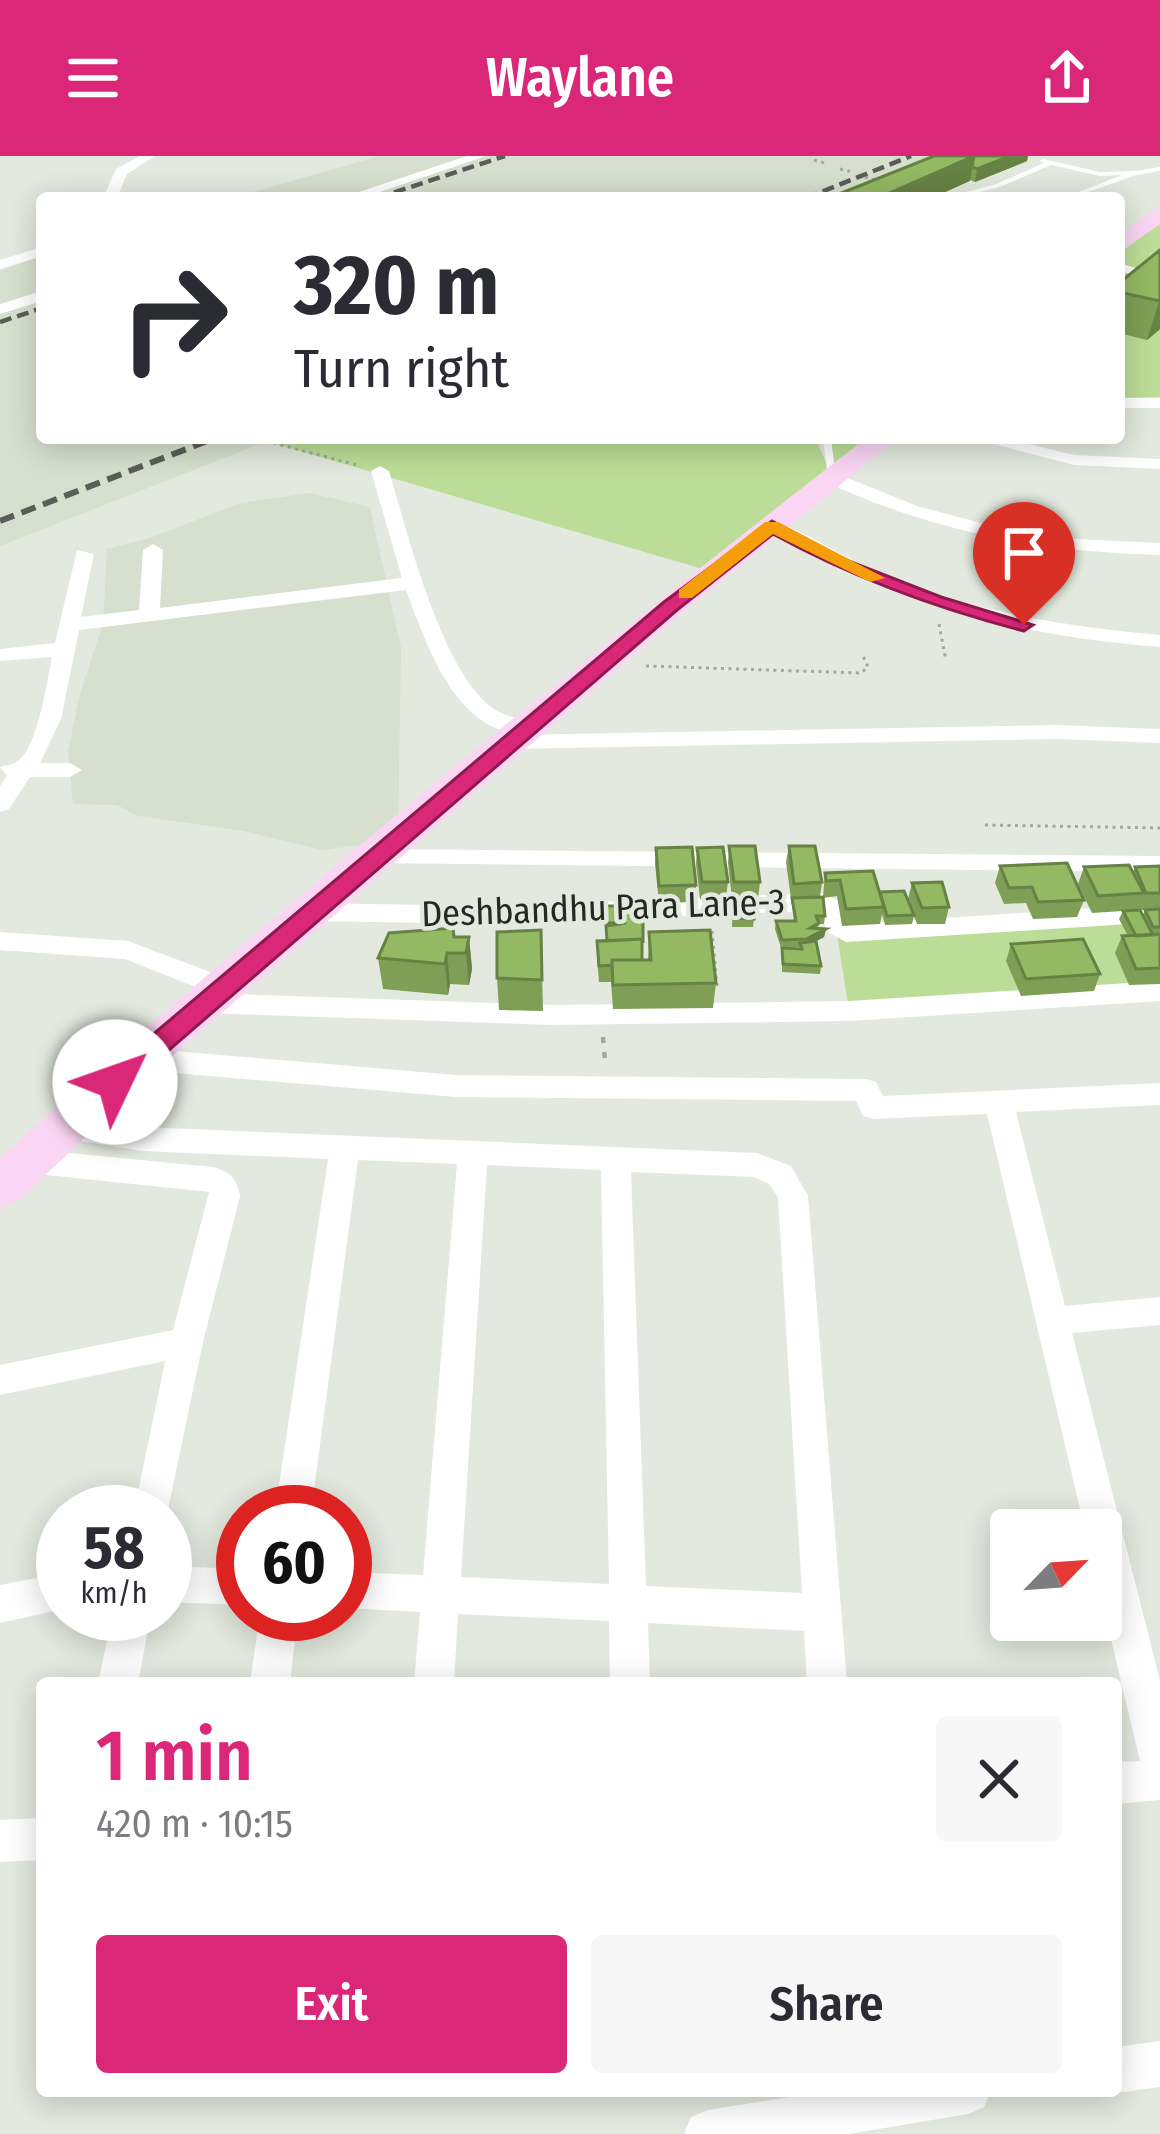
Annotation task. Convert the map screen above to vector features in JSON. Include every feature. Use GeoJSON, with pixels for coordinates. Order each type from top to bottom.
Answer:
{"type":"FeatureCollection","features":[{"type":"Feature","properties":{"kind":"main road"},"geometry":{"type":"LineString","coordinates":[[1125,238],[1159,216]]}},
{"type":"Feature","properties":{"kind":"main road"},"geometry":{"type":"LineString","coordinates":[[14,1175],[139,1059],[604,663],[876,444]]}},
{"type":"Feature","properties":{"kind":"street"},"geometry":{"type":"LineString","coordinates":[[113,192],[122,172],[149,156]]}},
{"type":"Feature","properties":{"kind":"street"},"geometry":{"type":"LineString","coordinates":[[367,192],[480,156]]}},
{"type":"Feature","properties":{"kind":"street"},"geometry":{"type":"LineString","coordinates":[[0,265],[36,253]]}},
{"type":"Feature","properties":{"kind":"street"},"geometry":{"type":"LineString","coordinates":[[1125,268],[1152,275],[1125,297]]}},
{"type":"Feature","properties":{"kind":"street"},"geometry":{"type":"LineString","coordinates":[[0,309],[36,298]]}},
{"type":"Feature","properties":{"kind":"street"},"geometry":{"type":"LineString","coordinates":[[1125,403],[1160,403]]}},
{"type":"Feature","properties":{"kind":"street"},"geometry":{"type":"LineString","coordinates":[[1006,444],[1074,460],[1160,464]]}},
{"type":"Feature","properties":{"kind":"street"},"geometry":{"type":"LineString","coordinates":[[380,471],[413,583],[453,671],[472,701],[521,734],[1056,732],[1160,736]]}},
{"type":"Feature","properties":{"kind":"street"},"geometry":{"type":"LineString","coordinates":[[833,478],[912,509],[988,530],[1084,545],[1160,549]]}},
{"type":"Feature","properties":{"kind":"street"},"geometry":{"type":"LineString","coordinates":[[772,526],[840,563],[934,601],[1056,632],[1160,641]]}},
{"type":"Feature","properties":{"kind":"street"},"geometry":{"type":"LineString","coordinates":[[149,616],[153,550]]}},
{"type":"Feature","properties":{"kind":"street"},"geometry":{"type":"LineString","coordinates":[[0,804],[10,770],[34,754],[50,719],[84,554]]}},
{"type":"Feature","properties":{"kind":"street"},"geometry":{"type":"LineString","coordinates":[[69,626],[413,583]]}},
{"type":"Feature","properties":{"kind":"street"},"geometry":{"type":"LineString","coordinates":[[0,655],[64,650]]}},
{"type":"Feature","properties":{"kind":"street"},"geometry":{"type":"LineString","coordinates":[[10,770],[70,770]]}},
{"type":"Feature","properties":{"kind":"street"},"geometry":{"type":"LineString","coordinates":[[378,857],[1160,864]]}},
{"type":"Feature","properties":{"kind":"street","name":"Deshbandhu Para Lane-3"},"geometry":{"type":"LineString","coordinates":[[313,913],[488,915],[821,902],[834,909],[838,927],[846,933],[1160,913]]}},
{"type":"Feature","properties":{"kind":"street"},"geometry":{"type":"LineString","coordinates":[[0,940],[128,950],[215,995],[553,1015],[849,1011],[1160,991]]}},
{"type":"Feature","properties":{"kind":"street"},"geometry":{"type":"LineString","coordinates":[[139,1059],[456,1086],[866,1090],[872,1108],[1160,1094]]}},
{"type":"Feature","properties":{"kind":"street"},"geometry":{"type":"LineString","coordinates":[[998,1100],[1160,1760]]}},
{"type":"Feature","properties":{"kind":"street"},"geometry":{"type":"LineString","coordinates":[[67,1128],[142,1139],[757,1165],[780,1175],[793,1196],[827,1677]]}},
{"type":"Feature","properties":{"kind":"street"},"geometry":{"type":"LineString","coordinates":[[297,1485],[344,1149]]}},
{"type":"Feature","properties":{"kind":"street"},"geometry":{"type":"LineString","coordinates":[[434,1677],[473,1155]]}},
{"type":"Feature","properties":{"kind":"street"},"geometry":{"type":"LineString","coordinates":[[616,1162],[630,1677]]}},
{"type":"Feature","properties":{"kind":"street"},"geometry":{"type":"LineString","coordinates":[[14,1175],[213,1179],[224,1185],[157,1485]]}},
{"type":"Feature","properties":{"kind":"street"},"geometry":{"type":"LineString","coordinates":[[1050,1321],[1160,1311]]}},
{"type":"Feature","properties":{"kind":"street"},"geometry":{"type":"LineString","coordinates":[[0,1380],[186,1342]]}},
{"type":"Feature","properties":{"kind":"street"},"geometry":{"type":"LineString","coordinates":[[372,1592],[822,1613]]}},
{"type":"Feature","properties":{"kind":"street"},"geometry":{"type":"LineString","coordinates":[[1,1595],[36,1593]]}},
{"type":"Feature","properties":{"kind":"street"},"geometry":{"type":"LineString","coordinates":[[119,1677],[127,1641]]}},
{"type":"Feature","properties":{"kind":"street"},"geometry":{"type":"LineString","coordinates":[[271,1677],[275,1641]]}},
{"type":"Feature","properties":{"kind":"street"},"geometry":{"type":"LineString","coordinates":[[1122,1783],[1160,1780]]}},
{"type":"Feature","properties":{"kind":"street"},"geometry":{"type":"LineString","coordinates":[[0,1840],[36,1839]]}},
{"type":"Feature","properties":{"kind":"street"},"geometry":{"type":"LineString","coordinates":[[1122,2068],[1160,2064]]}},
{"type":"Feature","properties":{"kind":"street"},"geometry":{"type":"LineString","coordinates":[[708,2134],[932,2097]]}},
{"type":"Feature","properties":{"kind":"lane"},"geometry":{"type":"LineString","coordinates":[[1034,159],[1100,174],[1160,169]]}},
{"type":"Feature","properties":{"kind":"lane"},"geometry":{"type":"LineString","coordinates":[[961,192],[998,186],[1050,163]]}},
{"type":"Feature","properties":{"kind":"lane"},"geometry":{"type":"LineString","coordinates":[[1083,192],[1135,173]]}},
{"type":"Feature","properties":{"kind":"lane"},"geometry":{"type":"LineString","coordinates":[[828,444],[833,478]]}},
{"type":"Feature","properties":{"kind":"path"},"geometry":{"type":"LineString","coordinates":[[814,160],[827,164]]}},
{"type":"Feature","properties":{"kind":"path"},"geometry":{"type":"LineString","coordinates":[[840,169],[853,172]]}},
{"type":"Feature","properties":{"kind":"path"},"geometry":{"type":"LineString","coordinates":[[865,177],[880,182]]}},
{"type":"Feature","properties":{"kind":"path"},"geometry":{"type":"LineString","coordinates":[[277,444],[380,471]]}},
{"type":"Feature","properties":{"kind":"path"},"geometry":{"type":"LineString","coordinates":[[934,601],[946,661]]}},
{"type":"Feature","properties":{"kind":"path"},"geometry":{"type":"LineString","coordinates":[[604,663],[861,673],[868,667],[863,656]]}},
{"type":"Feature","properties":{"kind":"path"},"geometry":{"type":"LineString","coordinates":[[985,824],[1160,827]]}},
{"type":"Feature","properties":{"kind":"path"},"geometry":{"type":"LineString","coordinates":[[709,908],[720,1012]]}},
{"type":"Feature","properties":{"kind":"path"},"geometry":{"type":"LineString","coordinates":[[602,1013],[607,1089]]}},
{"type":"Feature","properties":{"kind":"shaded area"},"geometry":{"type":"Polygon","coordinates":[[[379,156],[996,156],[918,192],[253,192],[379,156]]]}},
{"type":"Feature","properties":{"kind":"shaded area"},"geometry":{"type":"Polygon","coordinates":[[[36,258],[36,444],[260,444],[0,546],[0,271],[36,258]]]}},
{"type":"Feature","properties":{"kind":"shaded area"},"geometry":{"type":"Polygon","coordinates":[[[310,493],[370,507],[401,648],[398,840],[322,850],[244,831],[138,816],[117,805],[73,804],[68,752],[79,697],[103,624],[107,549],[150,538],[240,503],[310,493]]]}},
{"type":"Feature","properties":{"kind":"green space"},"geometry":{"type":"Polygon","coordinates":[[[1160,220],[1160,397],[1125,398],[1125,249],[1160,220]]]}},
{"type":"Feature","properties":{"kind":"green space"},"geometry":{"type":"Polygon","coordinates":[[[276,444],[818,444],[831,473],[828,444],[876,444],[713,572],[276,444]]]}},
{"type":"Feature","properties":{"kind":"green space"},"geometry":{"type":"Polygon","coordinates":[[[1160,914],[1160,991],[849,1011],[837,934],[1160,914]]]}},
{"type":"Feature","properties":{"kind":"building"},"geometry":{"type":"Polygon","coordinates":[[[934,156],[974,156],[892,192],[844,192],[934,156]]]}},
{"type":"Feature","properties":{"kind":"building"},"geometry":{"type":"Polygon","coordinates":[[[974,156],[1010,156],[977,169],[972,167],[974,156]]]}},
{"type":"Feature","properties":{"kind":"building"},"geometry":{"type":"Polygon","coordinates":[[[1160,250],[1160,301],[1125,293],[1125,278],[1160,250]]]}},
{"type":"Feature","properties":{"kind":"building"},"geometry":{"type":"Polygon","coordinates":[[[729,846],[755,846],[760,882],[734,882],[729,846]]]}},
{"type":"Feature","properties":{"kind":"building"},"geometry":{"type":"Polygon","coordinates":[[[789,846],[815,846],[822,882],[794,884],[789,846]]]}},
{"type":"Feature","properties":{"kind":"building"},"geometry":{"type":"Polygon","coordinates":[[[692,847],[696,885],[659,886],[656,848],[692,847]]]}},
{"type":"Feature","properties":{"kind":"building"},"geometry":{"type":"Polygon","coordinates":[[[723,847],[728,882],[702,882],[697,848],[723,847]]]}},
{"type":"Feature","properties":{"kind":"building"},"geometry":{"type":"Polygon","coordinates":[[[1067,863],[1084,900],[1038,902],[1032,887],[1009,888],[1000,866],[1067,863]]]}},
{"type":"Feature","properties":{"kind":"building"},"geometry":{"type":"Polygon","coordinates":[[[1129,865],[1144,893],[1098,896],[1084,867],[1129,865]]]}},
{"type":"Feature","properties":{"kind":"building"},"geometry":{"type":"Polygon","coordinates":[[[1160,866],[1160,893],[1146,893],[1135,867],[1160,866]]]}},
{"type":"Feature","properties":{"kind":"building"},"geometry":{"type":"Polygon","coordinates":[[[873,871],[884,907],[846,909],[840,880],[826,881],[825,873],[873,871]]]}},
{"type":"Feature","properties":{"kind":"building"},"geometry":{"type":"Polygon","coordinates":[[[942,882],[949,907],[922,908],[912,883],[942,882]]]}},
{"type":"Feature","properties":{"kind":"building"},"geometry":{"type":"Polygon","coordinates":[[[904,891],[914,915],[887,916],[880,892],[904,891]]]}},
{"type":"Feature","properties":{"kind":"building"},"geometry":{"type":"Polygon","coordinates":[[[823,897],[825,916],[816,916],[819,923],[810,928],[826,929],[806,939],[782,940],[776,921],[796,921],[792,898],[823,897]]]}},
{"type":"Feature","properties":{"kind":"building"},"geometry":{"type":"Polygon","coordinates":[[[733,905],[752,906],[754,919],[733,918],[733,905]]]}},
{"type":"Feature","properties":{"kind":"building"},"geometry":{"type":"Polygon","coordinates":[[[606,906],[643,906],[643,943],[642,939],[607,941],[606,926],[626,923],[606,923],[606,906]]]}},
{"type":"Feature","properties":{"kind":"building"},"geometry":{"type":"Polygon","coordinates":[[[1160,909],[1160,927],[1153,927],[1145,910],[1160,909]]]}},
{"type":"Feature","properties":{"kind":"building"},"geometry":{"type":"Polygon","coordinates":[[[1140,910],[1153,935],[1136,936],[1123,911],[1140,910]]]}},
{"type":"Feature","properties":{"kind":"building"},"geometry":{"type":"Polygon","coordinates":[[[453,928],[454,937],[469,937],[466,953],[447,953],[445,964],[378,958],[389,933],[453,928]]]}},
{"type":"Feature","properties":{"kind":"building"},"geometry":{"type":"Polygon","coordinates":[[[541,930],[542,980],[497,978],[497,932],[541,930]]]}},
{"type":"Feature","properties":{"kind":"building"},"geometry":{"type":"Polygon","coordinates":[[[710,930],[716,983],[613,985],[612,960],[651,960],[649,932],[710,930]]]}},
{"type":"Feature","properties":{"kind":"building"},"geometry":{"type":"Polygon","coordinates":[[[1160,934],[1160,968],[1136,969],[1122,936],[1160,934]]]}},
{"type":"Feature","properties":{"kind":"building"},"geometry":{"type":"Polygon","coordinates":[[[642,939],[642,960],[612,960],[612,965],[599,966],[597,941],[642,939]]]}},
{"type":"Feature","properties":{"kind":"building"},"geometry":{"type":"Polygon","coordinates":[[[1083,939],[1100,974],[1026,979],[1011,944],[1083,939]]]}},
{"type":"Feature","properties":{"kind":"building"},"geometry":{"type":"Polygon","coordinates":[[[816,941],[821,966],[783,964],[782,948],[802,949],[800,943],[816,941]]]}},
{"type":"Feature","properties":{"kind":"railway"},"geometry":{"type":"LineString","coordinates":[[395,192],[505,156]]}},
{"type":"Feature","properties":{"kind":"railway"},"geometry":{"type":"LineString","coordinates":[[821,192],[911,156]]}},
{"type":"Feature","properties":{"kind":"railway"},"geometry":{"type":"LineString","coordinates":[[0,322],[36,310]]}},
{"type":"Feature","properties":{"kind":"railway"},"geometry":{"type":"LineString","coordinates":[[0,521],[199,444]]}},
{"type":"Feature","properties":{"kind":"slow traffic"},"geometry":{"type":"LineString","coordinates":[[686,594],[772,526],[876,578]]}},
{"type":"Feature","properties":{"kind":"route"},"geometry":{"type":"LineString","coordinates":[[115,1082],[670,606],[772,526],[840,563],[934,601],[1024,625]]}}]}
